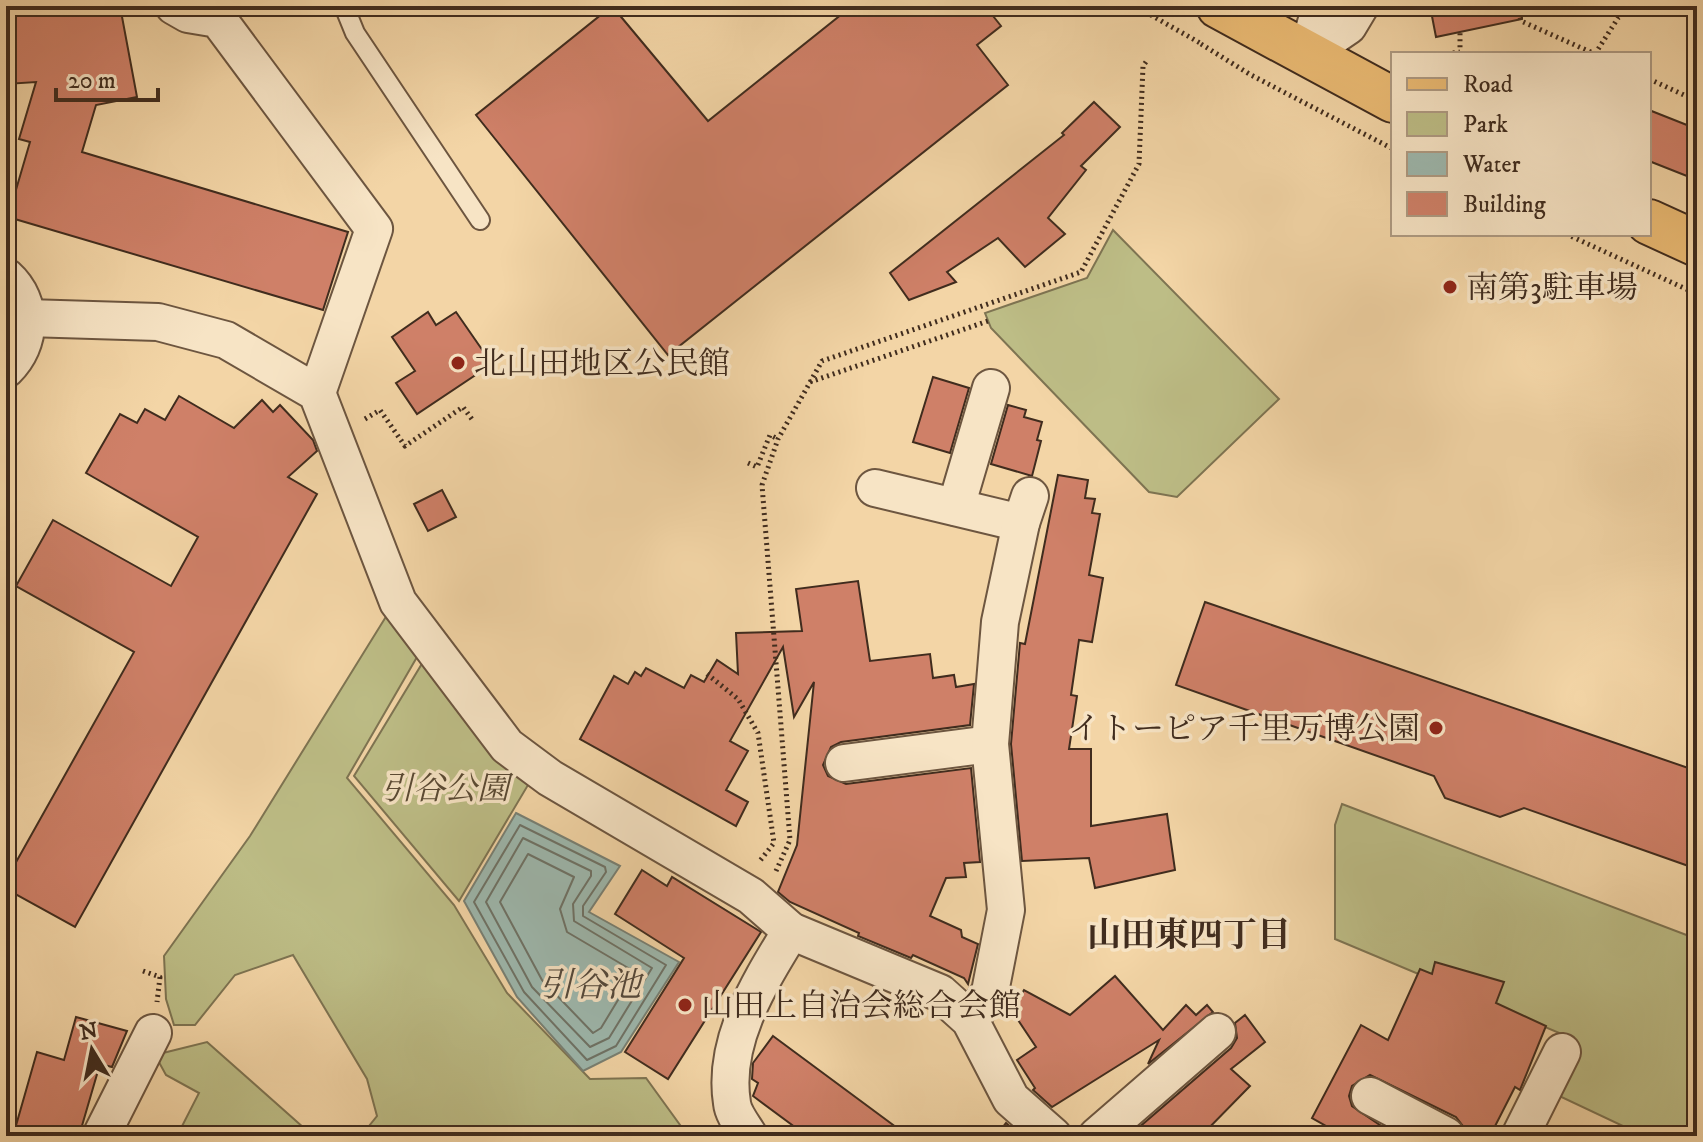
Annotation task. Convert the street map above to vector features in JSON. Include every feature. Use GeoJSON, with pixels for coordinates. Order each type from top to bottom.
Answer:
{"type":"FeatureCollection","features":[{"type":"Feature","properties":{"kind":"main road"},"geometry":{"type":"LineString","coordinates":[[1213,19],[1307,54],[1391,99]]}},
{"type":"Feature","properties":{"kind":"main road"},"geometry":{"type":"LineString","coordinates":[[1651,223],[1697,244]]}},
{"type":"Feature","properties":{"kind":"street"},"geometry":{"type":"LineString","coordinates":[[174,6],[188,14],[218,19],[374,229],[317,393]]}},
{"type":"Feature","properties":{"kind":"street"},"geometry":{"type":"LineString","coordinates":[[1307,54],[1321,6]]}},
{"type":"Feature","properties":{"kind":"street"},"geometry":{"type":"LineString","coordinates":[[1307,54],[1348,26],[1360,6]]}},
{"type":"Feature","properties":{"kind":"street"},"geometry":{"type":"LineString","coordinates":[[6,277],[23,300],[27,318],[25,340],[16,359],[6,369]]}},
{"type":"Feature","properties":{"kind":"street"},"geometry":{"type":"LineString","coordinates":[[27,318],[158,322],[226,340],[317,393],[398,602],[507,746],[550,778],[751,896],[791,931],[940,993],[970,1020],[1011,1099],[1053,1136]]}},
{"type":"Feature","properties":{"kind":"street"},"geometry":{"type":"LineString","coordinates":[[956,507],[991,388]]}},
{"type":"Feature","properties":{"kind":"street"},"geometry":{"type":"LineString","coordinates":[[875,488],[956,507],[1026,509],[1000,622],[990,744],[1006,910],[990,992],[970,1020]]}},
{"type":"Feature","properties":{"kind":"street"},"geometry":{"type":"LineString","coordinates":[[844,763],[990,744]]}},
{"type":"Feature","properties":{"kind":"street"},"geometry":{"type":"LineString","coordinates":[[749,1136],[732,1106],[731,1056],[758,984],[791,931]]}},
{"type":"Feature","properties":{"kind":"street"},"geometry":{"type":"LineString","coordinates":[[1097,1136],[1217,1032]]}},
{"type":"Feature","properties":{"kind":"street"},"geometry":{"type":"LineString","coordinates":[[101,1136],[153,1033]]}},
{"type":"Feature","properties":{"kind":"street"},"geometry":{"type":"LineString","coordinates":[[1520,1136],[1562,1052]]}},
{"type":"Feature","properties":{"kind":"street"},"geometry":{"type":"LineString","coordinates":[[1370,1096],[1432,1133]]}},
{"type":"Feature","properties":{"kind":"lane"},"geometry":{"type":"LineString","coordinates":[[344,6],[355,33],[480,220]]}},
{"type":"Feature","properties":{"kind":"path"},"geometry":{"type":"LineString","coordinates":[[1135,6],[1213,19],[1251,75],[1391,148]]}},
{"type":"Feature","properties":{"kind":"path"},"geometry":{"type":"LineString","coordinates":[[1517,6],[1521,21],[1591,52]]}},
{"type":"Feature","properties":{"kind":"path"},"geometry":{"type":"LineString","coordinates":[[1596,52],[1618,18],[1635,6]]}},
{"type":"Feature","properties":{"kind":"path"},"geometry":{"type":"LineString","coordinates":[[1677,6],[1697,23]]}},
{"type":"Feature","properties":{"kind":"path"},"geometry":{"type":"LineString","coordinates":[[1460,31],[1460,52]]}},
{"type":"Feature","properties":{"kind":"path"},"geometry":{"type":"LineString","coordinates":[[751,896],[769,885],[790,840],[779,739],[762,485],[778,439],[822,361],[1081,272],[1139,164],[1143,66],[1148,59]]}},
{"type":"Feature","properties":{"kind":"path"},"geometry":{"type":"LineString","coordinates":[[1651,80],[1697,101]]}},
{"type":"Feature","properties":{"kind":"path"},"geometry":{"type":"LineString","coordinates":[[1570,236],[1697,294]]}},
{"type":"Feature","properties":{"kind":"path"},"geometry":{"type":"LineString","coordinates":[[809,382],[988,321]]}},
{"type":"Feature","properties":{"kind":"path"},"geometry":{"type":"LineString","coordinates":[[334,437],[380,410],[405,446],[463,407],[474,422]]}},
{"type":"Feature","properties":{"kind":"path"},"geometry":{"type":"LineString","coordinates":[[748,463],[757,467],[770,435],[778,439]]}},
{"type":"Feature","properties":{"kind":"path"},"geometry":{"type":"LineString","coordinates":[[707,674],[738,699],[758,733],[774,843],[751,872],[751,896]]}},
{"type":"Feature","properties":{"kind":"green space"},"geometry":{"type":"Polygon","coordinates":[[[1113,230],[1279,399],[1177,497],[1149,492],[991,328],[985,313],[1087,278],[1113,230]]]}},
{"type":"Feature","properties":{"kind":"green space"},"geometry":{"type":"Polygon","coordinates":[[[387,615],[417,657],[347,778],[454,905],[507,993],[590,1079],[646,1078],[688,1136],[361,1136],[377,1116],[367,1079],[293,955],[235,975],[195,1025],[174,1025],[166,999],[164,956],[250,836],[387,615]]]}},
{"type":"Feature","properties":{"kind":"green space","name":"引谷公園"},"geometry":{"type":"Polygon","coordinates":[[[423,662],[531,780],[459,901],[354,776],[423,662]]]}},
{"type":"Feature","properties":{"kind":"green space"},"geometry":{"type":"Polygon","coordinates":[[[1342,804],[1697,939],[1697,1118],[1689,1136],[1644,1136],[1555,1094],[1576,1040],[1335,939],[1335,825],[1342,804]]]}},
{"type":"Feature","properties":{"kind":"green space"},"geometry":{"type":"Polygon","coordinates":[[[207,1042],[313,1136],[177,1136],[199,1093],[166,1075],[155,1055],[207,1042]]]}},
{"type":"Feature","properties":{"kind":"water","name":"引谷池"},"geometry":{"type":"Polygon","coordinates":[[[516,813],[620,866],[589,912],[679,962],[621,1052],[583,1071],[517,997],[464,901],[516,813]]]}},
{"type":"Feature","properties":{"kind":"building"},"geometry":{"type":"Polygon","coordinates":[[[6,6],[120,6],[137,97],[96,105],[82,152],[348,232],[323,310],[8,217],[30,142],[19,139],[36,82],[6,84],[6,6]]]}},
{"type":"Feature","properties":{"kind":"building"},"geometry":{"type":"Polygon","coordinates":[[[612,6],[708,121],[852,6],[985,6],[1001,26],[977,45],[1008,85],[668,355],[476,115],[612,6]]]}},
{"type":"Feature","properties":{"kind":"building"},"geometry":{"type":"Polygon","coordinates":[[[1430,6],[1521,6],[1522,19],[1436,37],[1430,6]]]}},
{"type":"Feature","properties":{"kind":"building"},"geometry":{"type":"Polygon","coordinates":[[[1094,102],[1120,127],[1081,166],[1086,170],[1048,218],[1065,234],[1025,267],[998,238],[947,272],[956,282],[909,300],[890,273],[1064,135],[1062,133],[1094,102]]]}},
{"type":"Feature","properties":{"kind":"building"},"geometry":{"type":"Polygon","coordinates":[[[1651,111],[1697,129],[1697,180],[1651,162],[1651,111]]]}},
{"type":"Feature","properties":{"kind":"building","name":"北山田地区公民館"},"geometry":{"type":"Polygon","coordinates":[[[428,312],[436,325],[456,312],[492,364],[417,414],[396,383],[415,371],[392,337],[428,312]]]}},
{"type":"Feature","properties":{"kind":"building"},"geometry":{"type":"Polygon","coordinates":[[[933,377],[969,388],[950,453],[913,442],[933,377]]]}},
{"type":"Feature","properties":{"kind":"building"},"geometry":{"type":"Polygon","coordinates":[[[179,396],[234,428],[262,400],[273,412],[280,405],[313,440],[317,451],[288,477],[317,494],[75,927],[6,889],[6,880],[134,652],[16,586],[53,520],[171,586],[198,537],[86,473],[120,414],[137,423],[145,409],[165,420],[179,396]]]}},
{"type":"Feature","properties":{"kind":"building"},"geometry":{"type":"Polygon","coordinates":[[[1008,405],[1026,410],[1024,417],[1042,422],[1037,440],[1041,441],[1032,476],[991,464],[1008,405]]]}},
{"type":"Feature","properties":{"kind":"building"},"geometry":{"type":"Polygon","coordinates":[[[1058,475],[1088,480],[1085,498],[1095,499],[1092,513],[1100,514],[1089,575],[1103,578],[1092,642],[1079,640],[1071,695],[1077,696],[1069,749],[1091,749],[1091,826],[1167,814],[1175,870],[1095,888],[1089,858],[1022,861],[1011,744],[1020,643],[1025,644],[1058,475]]]}},
{"type":"Feature","properties":{"kind":"building"},"geometry":{"type":"Polygon","coordinates":[[[442,490],[456,517],[428,531],[414,504],[442,490]]]}},
{"type":"Feature","properties":{"kind":"building"},"geometry":{"type":"Polygon","coordinates":[[[858,581],[870,661],[930,654],[933,678],[954,675],[956,687],[974,684],[970,725],[841,742],[831,747],[823,765],[828,776],[846,784],[971,768],[980,862],[964,863],[966,877],[946,878],[930,916],[961,930],[962,937],[978,944],[968,984],[964,978],[913,955],[911,958],[858,936],[859,933],[790,902],[778,892],[797,845],[814,682],[794,717],[783,647],[730,741],[748,751],[726,790],[748,802],[736,826],[580,739],[614,676],[628,684],[635,672],[641,676],[646,668],[684,688],[691,675],[704,682],[717,660],[738,674],[736,633],[802,631],[796,589],[858,581]]]}},
{"type":"Feature","properties":{"kind":"building","name":"イトーピア千里万博公園"},"geometry":{"type":"Polygon","coordinates":[[[1205,602],[1697,771],[1697,869],[1524,808],[1500,817],[1445,798],[1434,776],[1176,685],[1205,602]]]}},
{"type":"Feature","properties":{"kind":"building","name":"山田上自治会総合会館"},"geometry":{"type":"Polygon","coordinates":[[[642,870],[667,886],[672,877],[761,932],[668,1079],[625,1052],[684,958],[615,914],[642,870]]]}},
{"type":"Feature","properties":{"kind":"building"},"geometry":{"type":"Polygon","coordinates":[[[1435,962],[1504,982],[1496,1003],[1546,1026],[1520,1090],[1515,1087],[1490,1136],[1476,1136],[1466,1130],[1456,1117],[1370,1075],[1352,1086],[1349,1096],[1352,1106],[1396,1136],[1344,1136],[1312,1118],[1361,1025],[1388,1040],[1420,969],[1432,974],[1435,962]]]}},
{"type":"Feature","properties":{"kind":"building"},"geometry":{"type":"Polygon","coordinates":[[[1115,976],[1163,1030],[1186,1005],[1196,1015],[1207,1005],[1213,1012],[1148,1064],[1159,1040],[1052,1107],[1033,1090],[1035,1088],[1017,1060],[1036,1047],[1012,1011],[1024,990],[1070,1015],[1115,976]]]}},
{"type":"Feature","properties":{"kind":"building"},"geometry":{"type":"Polygon","coordinates":[[[1245,1015],[1265,1042],[1231,1069],[1250,1086],[1201,1136],[1129,1136],[1231,1048],[1237,1038],[1235,1023],[1245,1015]]]}},
{"type":"Feature","properties":{"kind":"building"},"geometry":{"type":"Polygon","coordinates":[[[76,1017],[127,1031],[112,1067],[100,1064],[79,1136],[13,1136],[37,1052],[64,1060],[76,1017]]]}},
{"type":"Feature","properties":{"kind":"building"},"geometry":{"type":"Polygon","coordinates":[[[773,1036],[908,1136],[807,1136],[753,1096],[758,1083],[752,1079],[753,1063],[773,1036]]]}},
{"type":"Feature","properties":{"kind":"building"},"geometry":{"type":"Polygon","coordinates":[[[1006,1123],[1015,1131],[1007,1136],[996,1136],[1006,1123]]]}},
{"type":"Feature","properties":{"kind":"place","name":"南第3駐車場"},"geometry":{"type":"Point","coordinates":[1450,287]}},
{"type":"Feature","properties":{"kind":"place","name":"北山田地区公民館"},"geometry":{"type":"Point","coordinates":[458,363]}},
{"type":"Feature","properties":{"kind":"place","name":"イトーピア千里万博公園"},"geometry":{"type":"Point","coordinates":[1436,728]}},
{"type":"Feature","properties":{"kind":"place","name":"山田上自治会総合会館"},"geometry":{"type":"Point","coordinates":[685,1005]}},
{"type":"Feature","properties":{"kind":"district","name":"山田東四丁目"},"geometry":{"type":"Point","coordinates":[1189,934]}}]}
